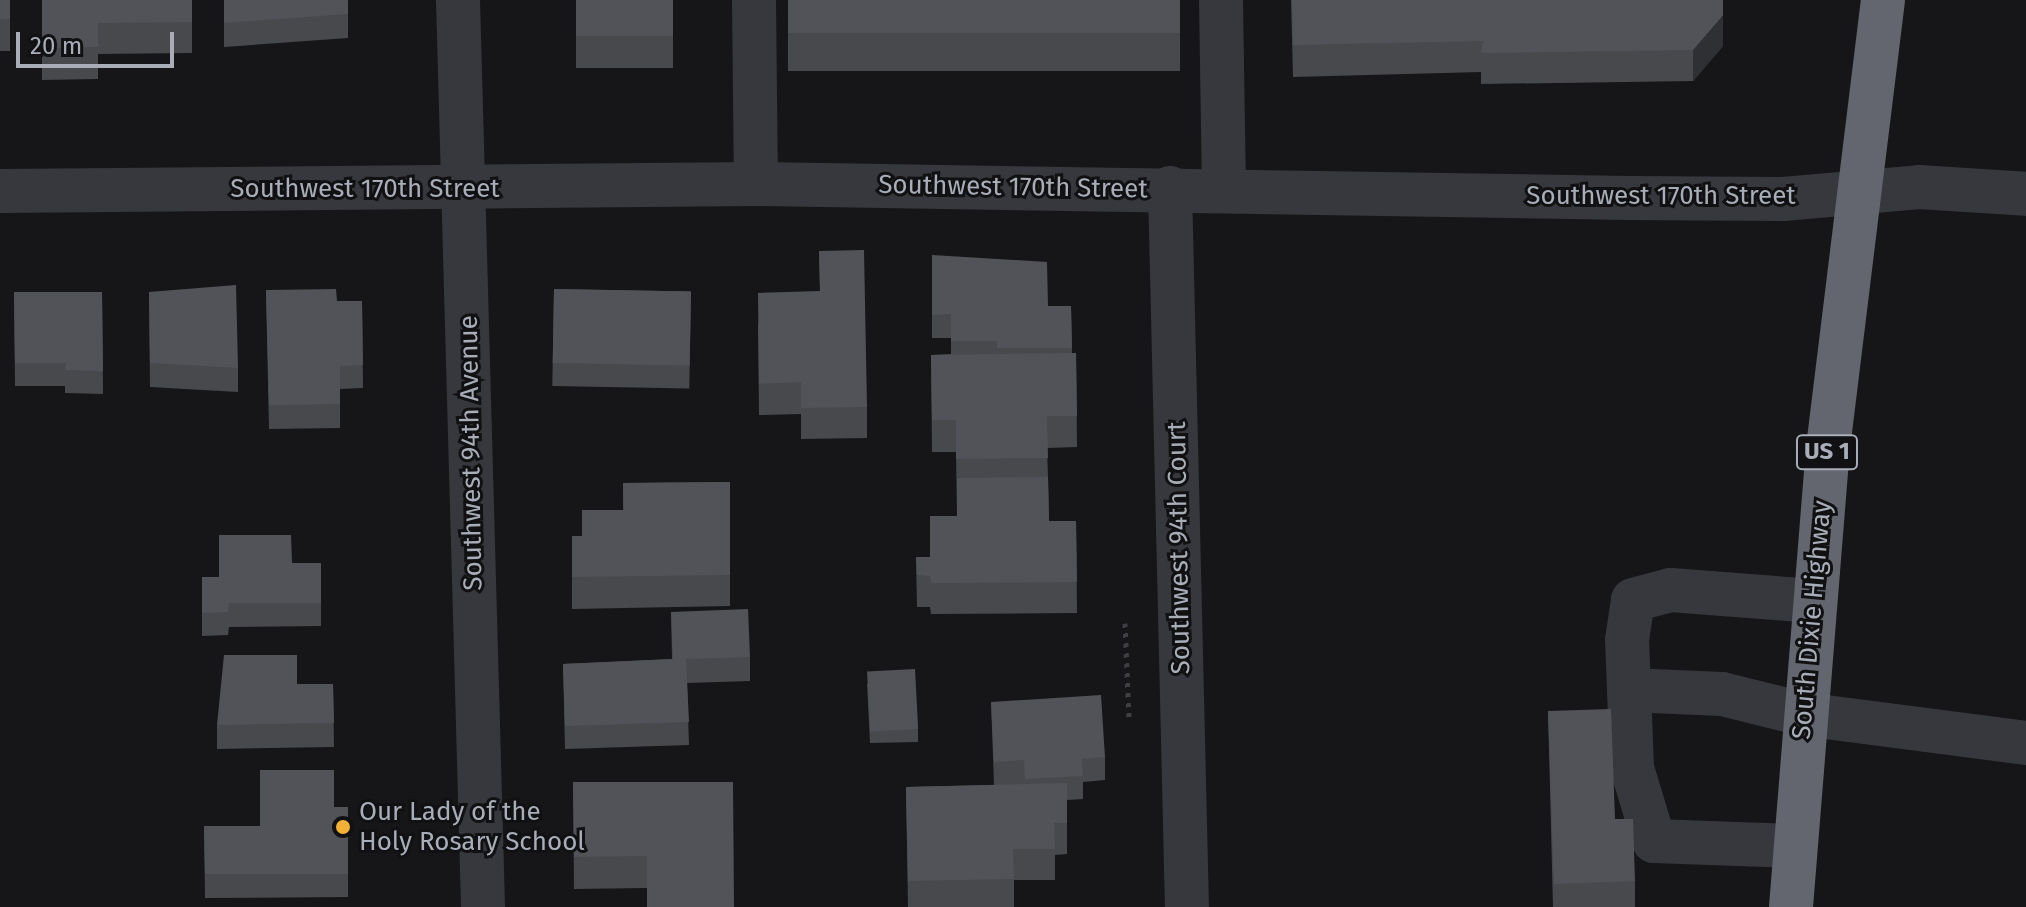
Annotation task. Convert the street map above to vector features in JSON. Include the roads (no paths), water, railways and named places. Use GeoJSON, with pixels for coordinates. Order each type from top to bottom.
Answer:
{"type":"FeatureCollection","features":[{"type":"Feature","properties":{"kind":"highway","name":"South Dixie Highway"},"geometry":{"type":"LineString","coordinates":[[1791,907],[1803,714],[1814,601],[1858,190],[1883,0]]}},
{"type":"Feature","properties":{"kind":"street","name":"Southwest 94th Avenue"},"geometry":{"type":"LineString","coordinates":[[458,0],[483,907]]}},
{"type":"Feature","properties":{"kind":"street"},"geometry":{"type":"LineString","coordinates":[[754,0],[756,184]]}},
{"type":"Feature","properties":{"kind":"street"},"geometry":{"type":"LineString","coordinates":[[1221,0],[1224,189]]}},
{"type":"Feature","properties":{"kind":"street","name":"Southwest 170th Street"},"geometry":{"type":"LineString","coordinates":[[0,191],[756,184],[1769,199],[1858,190],[2026,194]]}},
{"type":"Feature","properties":{"kind":"street","name":"Southwest 94th Court"},"geometry":{"type":"LineString","coordinates":[[1170,188],[1187,907]]}},
{"type":"Feature","properties":{"kind":"street"},"geometry":{"type":"LineString","coordinates":[[1795,846],[1654,841],[1632,768],[1629,690],[1633,600],[1709,590],[1814,601]]}},
{"type":"Feature","properties":{"kind":"street"},"geometry":{"type":"LineString","coordinates":[[1629,690],[1722,694],[1803,714],[2026,743]]}},
{"type":"Feature","properties":{"kind":"place","name":"Our Lady of the Holy Rosary School"},"geometry":{"type":"Point","coordinates":[343,827]}}]}
